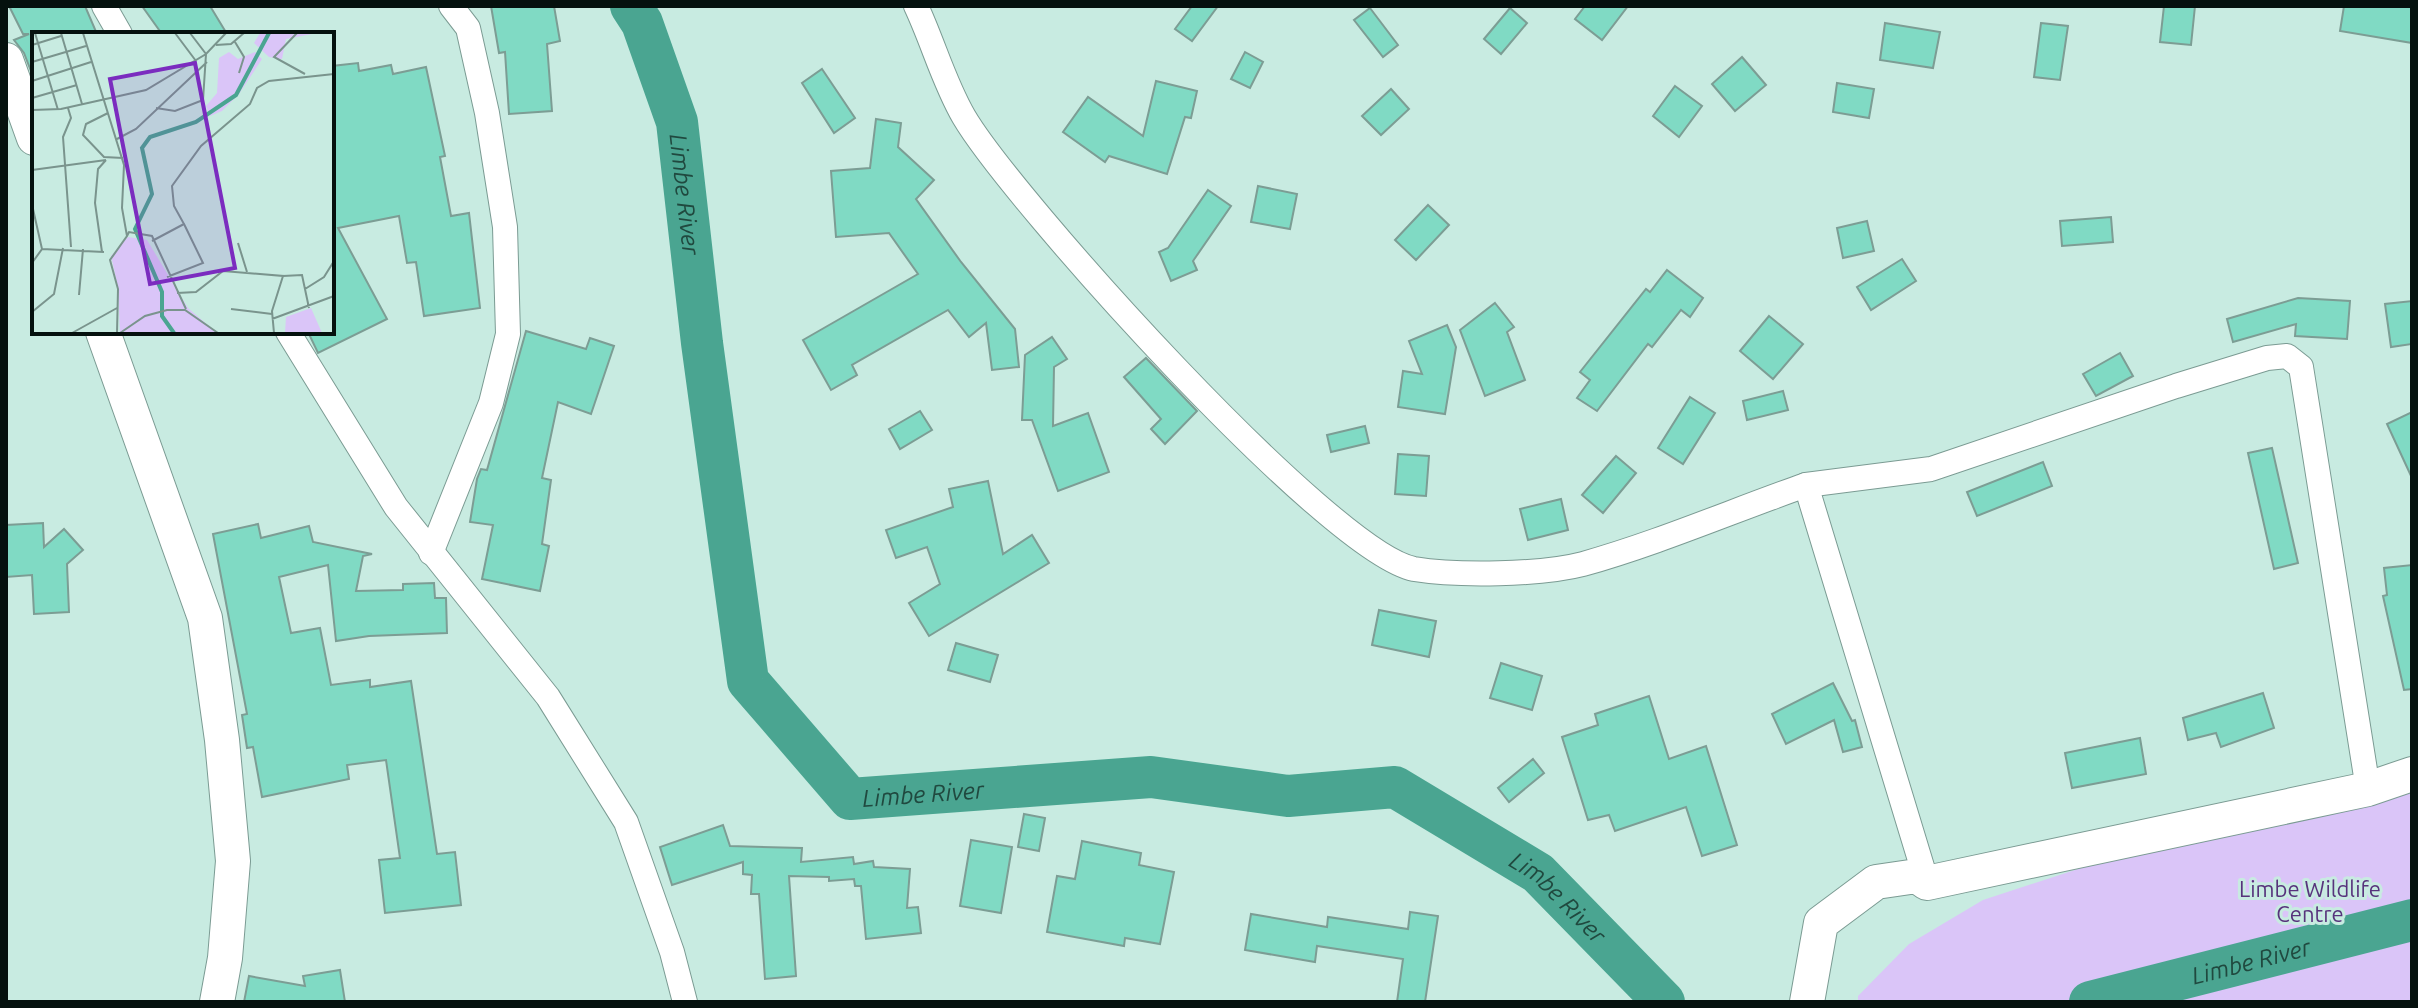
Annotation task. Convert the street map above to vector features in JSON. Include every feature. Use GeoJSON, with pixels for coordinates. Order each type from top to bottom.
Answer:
{"type":"FeatureCollection","features":[{"type":"Feature","properties":{"kind":"street"},"geometry":{"type":"LineString","coordinates":[[104,6],[119,32]]}},
{"type":"Feature","properties":{"kind":"street"},"geometry":{"type":"LineString","coordinates":[[431,553],[491,403],[508,334],[505,227],[487,113],[468,28],[451,6]]}},
{"type":"Feature","properties":{"kind":"street"},"geometry":{"type":"LineString","coordinates":[[916,6],[964,117],[1054,233],[1269,464],[1352,534],[1410,568],[1463,575],[1581,565],[1806,485],[1931,469],[2176,386],[2267,358],[2287,356],[2301,367],[2368,789]]}},
{"type":"Feature","properties":{"kind":"street"},"geometry":{"type":"LineString","coordinates":[[6,60],[32,132]]}},
{"type":"Feature","properties":{"kind":"street"},"geometry":{"type":"LineString","coordinates":[[104,334],[205,618],[222,740],[233,861],[225,958],[217,1002]]}},
{"type":"Feature","properties":{"kind":"street"},"geometry":{"type":"LineString","coordinates":[[289,334],[396,507],[548,697],[626,822],[672,952],[685,1002]]}},
{"type":"Feature","properties":{"kind":"street"},"geometry":{"type":"LineString","coordinates":[[1806,485],[1927,883]]}},
{"type":"Feature","properties":{"kind":"street"},"geometry":{"type":"LineString","coordinates":[[1807,1002],[1821,923],[1876,882],[1917,876],[1927,883],[2368,789],[2412,774]]}},
{"type":"Feature","properties":{"kind":"green space","name":"Limbe Wildlife Centre"},"geometry":{"type":"Polygon","coordinates":[[[2412,760],[2412,1002],[1858,1002],[1858,996],[1909,944],[1983,900],[2412,760]]]}},
{"type":"Feature","properties":{"kind":"building"},"geometry":{"type":"Polygon","coordinates":[[[9,6],[85,6],[96,32],[32,32],[32,74],[24,53],[14,40],[29,34],[23,34],[9,6]]]}},
{"type":"Feature","properties":{"kind":"building"},"geometry":{"type":"Polygon","coordinates":[[[142,6],[210,6],[226,32],[161,32],[142,6]]]}},
{"type":"Feature","properties":{"kind":"building"},"geometry":{"type":"Polygon","coordinates":[[[491,6],[554,6],[560,41],[547,44],[552,111],[509,114],[505,52],[499,53],[491,6]]]}},
{"type":"Feature","properties":{"kind":"building"},"geometry":{"type":"Polygon","coordinates":[[[1192,6],[1218,6],[1192,41],[1175,29],[1192,6]]]}},
{"type":"Feature","properties":{"kind":"building"},"geometry":{"type":"Polygon","coordinates":[[[1585,6],[1628,6],[1602,40],[1575,19],[1585,6]]]}},
{"type":"Feature","properties":{"kind":"building"},"geometry":{"type":"Polygon","coordinates":[[[2164,6],[2195,6],[2191,45],[2160,42],[2164,6]]]}},
{"type":"Feature","properties":{"kind":"building"},"geometry":{"type":"Polygon","coordinates":[[[2344,6],[2412,6],[2412,43],[2340,31],[2344,6]]]}},
{"type":"Feature","properties":{"kind":"building"},"geometry":{"type":"Polygon","coordinates":[[[1370,8],[1398,45],[1383,57],[1354,20],[1370,8]]]}},
{"type":"Feature","properties":{"kind":"building"},"geometry":{"type":"Polygon","coordinates":[[[1510,8],[1527,23],[1501,54],[1484,39],[1510,8]]]}},
{"type":"Feature","properties":{"kind":"building"},"geometry":{"type":"Polygon","coordinates":[[[1885,23],[1940,32],[1933,68],[1880,60],[1885,23]]]}},
{"type":"Feature","properties":{"kind":"building"},"geometry":{"type":"Polygon","coordinates":[[[2041,23],[2068,26],[2060,80],[2034,77],[2041,23]]]}},
{"type":"Feature","properties":{"kind":"building"},"geometry":{"type":"Polygon","coordinates":[[[1245,52],[1263,62],[1250,88],[1231,79],[1245,52]]]}},
{"type":"Feature","properties":{"kind":"building"},"geometry":{"type":"Polygon","coordinates":[[[1742,57],[1766,85],[1735,111],[1712,84],[1742,57]]]}},
{"type":"Feature","properties":{"kind":"building"},"geometry":{"type":"Polygon","coordinates":[[[358,63],[359,71],[391,65],[393,74],[426,67],[445,156],[440,157],[451,216],[469,213],[480,308],[424,316],[416,262],[407,263],[399,216],[338,228],[387,319],[318,353],[309,334],[334,334],[334,66],[358,63]]]}},
{"type":"Feature","properties":{"kind":"building"},"geometry":{"type":"Polygon","coordinates":[[[822,69],[855,118],[834,133],[802,83],[822,69]]]}},
{"type":"Feature","properties":{"kind":"building"},"geometry":{"type":"Polygon","coordinates":[[[1156,81],[1197,91],[1191,118],[1185,117],[1167,174],[1109,156],[1105,162],[1063,132],[1088,97],[1143,136],[1156,81]]]}},
{"type":"Feature","properties":{"kind":"building"},"geometry":{"type":"Polygon","coordinates":[[[1837,83],[1874,89],[1869,118],[1833,112],[1837,83]]]}},
{"type":"Feature","properties":{"kind":"building"},"geometry":{"type":"Polygon","coordinates":[[[1675,86],[1702,106],[1679,137],[1653,116],[1675,86]]]}},
{"type":"Feature","properties":{"kind":"building"},"geometry":{"type":"Polygon","coordinates":[[[1391,89],[1409,109],[1381,135],[1362,116],[1391,89]]]}},
{"type":"Feature","properties":{"kind":"building"},"geometry":{"type":"Polygon","coordinates":[[[876,119],[901,123],[898,147],[934,180],[916,199],[1015,329],[1019,367],[992,370],[986,323],[969,337],[948,310],[852,365],[857,375],[831,390],[803,340],[918,274],[889,233],[836,237],[831,171],[870,168],[876,119]]]}},
{"type":"Feature","properties":{"kind":"building"},"geometry":{"type":"Polygon","coordinates":[[[1258,186],[1297,194],[1290,229],[1251,222],[1258,186]]]}},
{"type":"Feature","properties":{"kind":"building"},"geometry":{"type":"Polygon","coordinates":[[[1208,190],[1231,206],[1193,261],[1197,270],[1171,281],[1159,252],[1168,248],[1208,190]]]}},
{"type":"Feature","properties":{"kind":"building"},"geometry":{"type":"Polygon","coordinates":[[[1428,205],[1449,225],[1416,260],[1395,240],[1428,205]]]}},
{"type":"Feature","properties":{"kind":"building"},"geometry":{"type":"Polygon","coordinates":[[[2111,217],[2113,242],[2062,246],[2060,221],[2111,217]]]}},
{"type":"Feature","properties":{"kind":"building"},"geometry":{"type":"Polygon","coordinates":[[[1867,221],[1874,251],[1843,258],[1837,228],[1867,221]]]}},
{"type":"Feature","properties":{"kind":"building"},"geometry":{"type":"Polygon","coordinates":[[[1902,259],[1916,281],[1871,310],[1857,287],[1902,259]]]}},
{"type":"Feature","properties":{"kind":"building"},"geometry":{"type":"Polygon","coordinates":[[[1667,270],[1703,298],[1690,317],[1681,310],[1652,347],[1648,344],[1597,411],[1577,398],[1590,380],[1580,372],[1646,289],[1650,292],[1667,270]]]}},
{"type":"Feature","properties":{"kind":"building"},"geometry":{"type":"Polygon","coordinates":[[[2298,298],[2350,301],[2347,339],[2295,336],[2296,324],[2233,342],[2227,319],[2298,298]]]}},
{"type":"Feature","properties":{"kind":"building"},"geometry":{"type":"Polygon","coordinates":[[[2412,301],[2412,344],[2391,347],[2385,304],[2412,301]]]}},
{"type":"Feature","properties":{"kind":"building"},"geometry":{"type":"Polygon","coordinates":[[[1495,303],[1514,327],[1507,332],[1525,380],[1485,396],[1460,330],[1495,303]]]}},
{"type":"Feature","properties":{"kind":"building"},"geometry":{"type":"Polygon","coordinates":[[[1769,316],[1803,344],[1773,379],[1740,351],[1769,316]]]}},
{"type":"Feature","properties":{"kind":"building"},"geometry":{"type":"Polygon","coordinates":[[[1447,325],[1456,347],[1445,414],[1398,407],[1403,371],[1422,374],[1409,341],[1447,325]]]}},
{"type":"Feature","properties":{"kind":"building"},"geometry":{"type":"Polygon","coordinates":[[[526,331],[586,349],[590,338],[614,346],[591,414],[558,402],[542,478],[551,480],[542,544],[549,546],[540,591],[482,579],[493,525],[470,522],[477,479],[481,469],[487,470],[526,331]]]}},
{"type":"Feature","properties":{"kind":"building"},"geometry":{"type":"Polygon","coordinates":[[[1052,337],[1067,359],[1054,367],[1053,426],[1088,413],[1109,472],[1058,491],[1032,420],[1022,420],[1025,355],[1052,337]]]}},
{"type":"Feature","properties":{"kind":"building"},"geometry":{"type":"Polygon","coordinates":[[[2120,353],[2133,376],[2096,396],[2083,374],[2120,353]]]}},
{"type":"Feature","properties":{"kind":"building"},"geometry":{"type":"Polygon","coordinates":[[[1146,358],[1197,411],[1165,444],[1151,429],[1161,419],[1124,377],[1146,358]]]}},
{"type":"Feature","properties":{"kind":"building"},"geometry":{"type":"Polygon","coordinates":[[[1783,391],[1788,410],[1747,420],[1743,401],[1783,391]]]}},
{"type":"Feature","properties":{"kind":"building"},"geometry":{"type":"Polygon","coordinates":[[[1690,397],[1715,413],[1683,464],[1658,448],[1690,397]]]}},
{"type":"Feature","properties":{"kind":"building"},"geometry":{"type":"Polygon","coordinates":[[[920,411],[932,430],[900,449],[889,429],[920,411]]]}},
{"type":"Feature","properties":{"kind":"building"},"geometry":{"type":"Polygon","coordinates":[[[2412,412],[2412,478],[2387,424],[2412,412]]]}},
{"type":"Feature","properties":{"kind":"building"},"geometry":{"type":"Polygon","coordinates":[[[1365,426],[1369,443],[1331,452],[1327,435],[1365,426]]]}},
{"type":"Feature","properties":{"kind":"building"},"geometry":{"type":"Polygon","coordinates":[[[2272,448],[2298,563],[2274,569],[2248,453],[2272,448]]]}},
{"type":"Feature","properties":{"kind":"building"},"geometry":{"type":"Polygon","coordinates":[[[1398,454],[1429,456],[1426,496],[1395,494],[1398,454]]]}},
{"type":"Feature","properties":{"kind":"building"},"geometry":{"type":"Polygon","coordinates":[[[1616,456],[1636,473],[1603,513],[1582,495],[1616,456]]]}},
{"type":"Feature","properties":{"kind":"building"},"geometry":{"type":"Polygon","coordinates":[[[2043,462],[2052,486],[1977,516],[1967,492],[2043,462]]]}},
{"type":"Feature","properties":{"kind":"building"},"geometry":{"type":"Polygon","coordinates":[[[988,481],[1003,554],[1032,535],[1049,563],[929,636],[909,603],[940,584],[927,547],[896,558],[886,530],[953,507],[949,489],[988,481]]]}},
{"type":"Feature","properties":{"kind":"building"},"geometry":{"type":"Polygon","coordinates":[[[1561,499],[1568,530],[1528,540],[1520,509],[1561,499]]]}},
{"type":"Feature","properties":{"kind":"building"},"geometry":{"type":"Polygon","coordinates":[[[43,523],[44,547],[64,529],[83,550],[67,564],[69,612],[34,614],[32,575],[6,577],[6,525],[43,523]]]}},
{"type":"Feature","properties":{"kind":"building"},"geometry":{"type":"Polygon","coordinates":[[[258,524],[261,538],[309,526],[313,542],[372,554],[363,556],[356,591],[403,590],[403,584],[434,583],[435,598],[446,598],[447,633],[369,636],[336,641],[328,565],[279,577],[291,633],[320,628],[331,685],[370,680],[370,687],[411,681],[437,854],[455,852],[461,905],[385,913],[379,860],[400,858],[386,760],[347,765],[349,779],[262,797],[253,747],[247,748],[242,715],[247,714],[213,534],[258,524]]]}},
{"type":"Feature","properties":{"kind":"building"},"geometry":{"type":"Polygon","coordinates":[[[2412,565],[2412,689],[2404,690],[2383,596],[2387,595],[2384,568],[2412,565]]]}},
{"type":"Feature","properties":{"kind":"building"},"geometry":{"type":"Polygon","coordinates":[[[1379,610],[1436,621],[1429,657],[1372,645],[1379,610]]]}},
{"type":"Feature","properties":{"kind":"building"},"geometry":{"type":"Polygon","coordinates":[[[956,643],[998,655],[990,682],[948,670],[956,643]]]}},
{"type":"Feature","properties":{"kind":"building"},"geometry":{"type":"Polygon","coordinates":[[[1501,663],[1542,676],[1532,710],[1490,698],[1501,663]]]}},
{"type":"Feature","properties":{"kind":"building"},"geometry":{"type":"Polygon","coordinates":[[[1833,683],[1852,721],[1855,720],[1862,747],[1843,752],[1834,720],[1786,744],[1772,714],[1833,683]]]}},
{"type":"Feature","properties":{"kind":"building"},"geometry":{"type":"Polygon","coordinates":[[[2263,693],[2274,728],[2221,747],[2216,733],[2188,740],[2183,718],[2263,693]]]}},
{"type":"Feature","properties":{"kind":"building"},"geometry":{"type":"Polygon","coordinates":[[[1649,696],[1669,759],[1706,746],[1737,845],[1702,856],[1686,807],[1615,831],[1609,815],[1588,820],[1562,737],[1598,725],[1595,714],[1649,696]]]}},
{"type":"Feature","properties":{"kind":"building"},"geometry":{"type":"Polygon","coordinates":[[[2140,738],[2146,774],[2072,788],[2065,753],[2140,738]]]}},
{"type":"Feature","properties":{"kind":"building"},"geometry":{"type":"Polygon","coordinates":[[[1533,759],[1544,773],[1509,802],[1498,788],[1533,759]]]}},
{"type":"Feature","properties":{"kind":"building"},"geometry":{"type":"Polygon","coordinates":[[[1024,814],[1045,818],[1039,851],[1018,847],[1024,814]]]}},
{"type":"Feature","properties":{"kind":"building"},"geometry":{"type":"Polygon","coordinates":[[[723,825],[730,846],[802,848],[801,862],[853,857],[854,864],[873,861],[874,867],[910,869],[907,908],[918,907],[921,933],[866,939],[861,886],[855,886],[854,879],[829,881],[829,877],[789,876],[796,976],[765,979],[759,894],[751,894],[752,875],[743,874],[743,862],[672,885],[660,847],[723,825]]]}},
{"type":"Feature","properties":{"kind":"building"},"geometry":{"type":"Polygon","coordinates":[[[971,840],[1012,847],[1001,913],[960,906],[971,840]]]}},
{"type":"Feature","properties":{"kind":"building"},"geometry":{"type":"Polygon","coordinates":[[[1082,841],[1141,853],[1139,865],[1174,872],[1160,944],[1125,938],[1124,946],[1047,932],[1057,876],[1075,879],[1082,841]]]}},
{"type":"Feature","properties":{"kind":"building"},"geometry":{"type":"Polygon","coordinates":[[[1410,912],[1438,916],[1425,1002],[1397,1002],[1403,959],[1317,946],[1315,962],[1245,950],[1251,914],[1327,927],[1328,917],[1408,929],[1410,912]]]}},
{"type":"Feature","properties":{"kind":"building"},"geometry":{"type":"Polygon","coordinates":[[[340,970],[345,1002],[244,1002],[249,976],[305,986],[303,976],[340,970]]]}},
{"type":"Feature","properties":{"kind":"waterway","name":"Limbe River"},"geometry":{"type":"LineString","coordinates":[[631,6],[642,23],[677,122],[702,343],[748,681],[850,799],[1151,777],[1288,796],[1395,787],[1538,873],[1664,1002]]}},
{"type":"Feature","properties":{"kind":"waterway","name":"Limbe River"},"geometry":{"type":"LineString","coordinates":[[2090,1002],[2412,920]]}}]}
